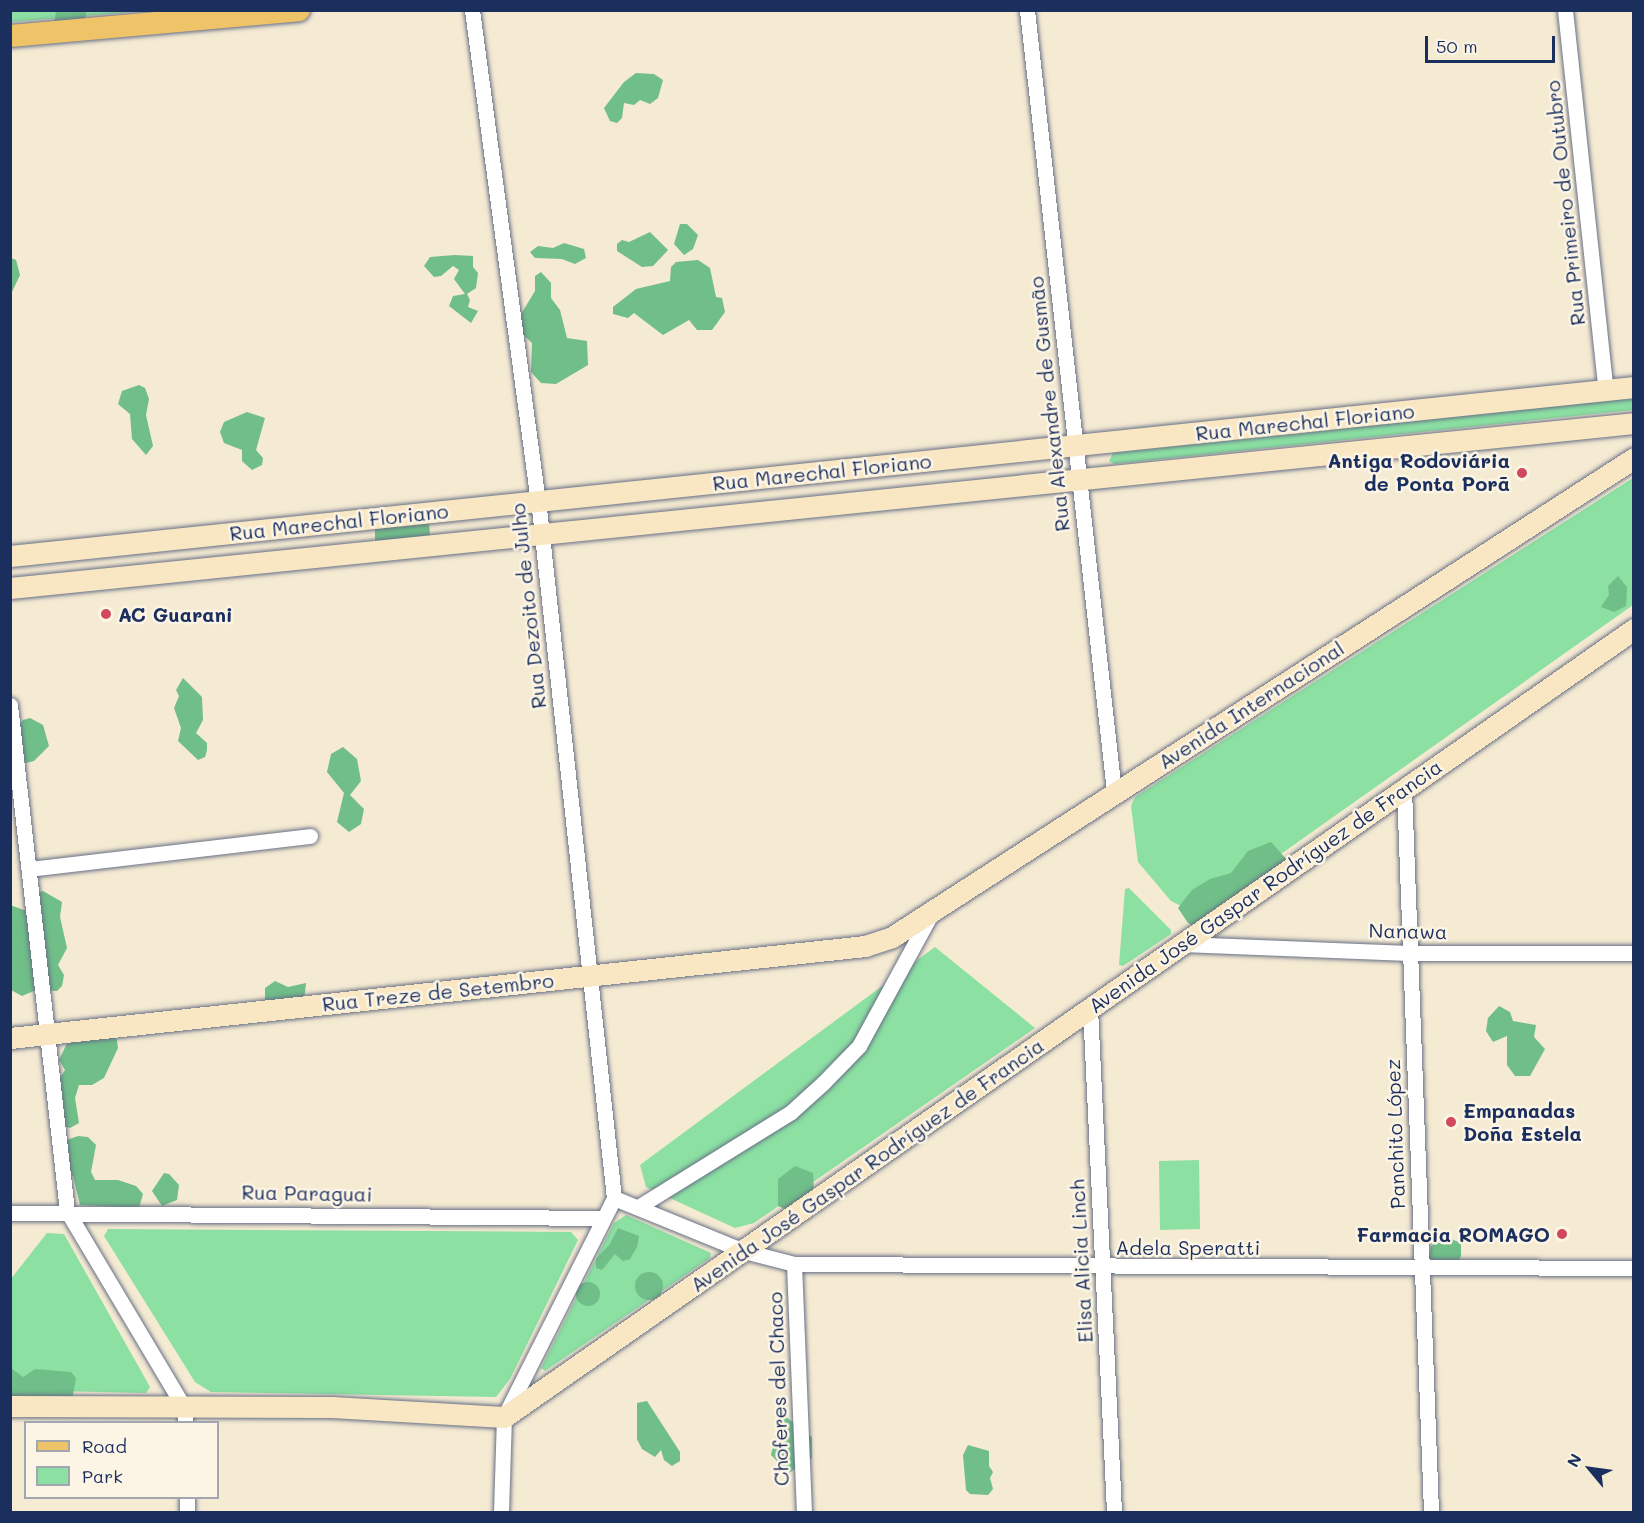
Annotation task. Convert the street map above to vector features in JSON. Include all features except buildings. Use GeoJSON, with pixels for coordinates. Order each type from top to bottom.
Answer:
{"type":"FeatureCollection","features":[{"type":"Feature","properties":{"kind":"main road"},"geometry":{"type":"LineString","coordinates":[[10,36],[299,10]]}},
{"type":"Feature","properties":{"kind":"main road","name":"Rua Marechal Floriano"},"geometry":{"type":"LineString","coordinates":[[10,556],[1634,387]]}},
{"type":"Feature","properties":{"kind":"main road","name":"Rua Marechal Floriano"},"geometry":{"type":"LineString","coordinates":[[10,588],[1634,423]]}},
{"type":"Feature","properties":{"kind":"main road","name":"Avenida Internacional"},"geometry":{"type":"LineString","coordinates":[[865,946],[892,937],[931,913],[1114,792],[1634,458]]}},
{"type":"Feature","properties":{"kind":"main road"},"geometry":{"type":"LineString","coordinates":[[927,461],[930,493]]}},
{"type":"Feature","properties":{"kind":"main road"},"geometry":{"type":"LineString","coordinates":[[351,520],[355,553]]}},
{"type":"Feature","properties":{"kind":"main road","name":"Avenida José Gaspar Rodríguez de Francia"},"geometry":{"type":"LineString","coordinates":[[504,1417],[1404,789],[1624,642],[1634,629]]}},
{"type":"Feature","properties":{"kind":"main road","name":"Rua Treze de Setembro"},"geometry":{"type":"LineString","coordinates":[[10,1038],[865,946]]}},
{"type":"Feature","properties":{"kind":"main road"},"geometry":{"type":"LineString","coordinates":[[10,1406],[185,1416],[332,1407],[504,1417]]}},
{"type":"Feature","properties":{"kind":"street","name":"Rua Dezoito de Julho"},"geometry":{"type":"LineString","coordinates":[[472,10],[542,533],[614,1198]]}},
{"type":"Feature","properties":{"kind":"street","name":"Rua Alexandre de Gusmão"},"geometry":{"type":"LineString","coordinates":[[1027,10],[1114,792]]}},
{"type":"Feature","properties":{"kind":"street","name":"Rua Primeiro de Outubro"},"geometry":{"type":"LineString","coordinates":[[1565,10],[1606,391]]}},
{"type":"Feature","properties":{"kind":"street"},"geometry":{"type":"LineString","coordinates":[[10,705],[67,1211],[185,1416]]}},
{"type":"Feature","properties":{"kind":"street","name":"Panchito López"},"geometry":{"type":"LineString","coordinates":[[1404,789],[1420,1270],[1431,1512]]}},
{"type":"Feature","properties":{"kind":"street"},"geometry":{"type":"LineString","coordinates":[[29,869],[310,836]]}},
{"type":"Feature","properties":{"kind":"street"},"geometry":{"type":"LineString","coordinates":[[638,1207],[791,1113],[824,1083],[859,1046],[931,913]]}},
{"type":"Feature","properties":{"kind":"street","name":"Nanawa"},"geometry":{"type":"LineString","coordinates":[[1182,944],[1409,953],[1634,953]]}},
{"type":"Feature","properties":{"kind":"street","name":"Elisa Alicia Linch"},"geometry":{"type":"LineString","coordinates":[[1090,1008],[1114,1512]]}},
{"type":"Feature","properties":{"kind":"street"},"geometry":{"type":"LineString","coordinates":[[501,1512],[504,1417],[614,1198]]}},
{"type":"Feature","properties":{"kind":"street","name":"Adela Speratti"},"geometry":{"type":"LineString","coordinates":[[614,1198],[744,1251],[794,1264],[1420,1270],[1634,1268]]}},
{"type":"Feature","properties":{"kind":"street","name":"Rua Paraguai"},"geometry":{"type":"LineString","coordinates":[[10,1213],[67,1211],[602,1218]]}},
{"type":"Feature","properties":{"kind":"street","name":"Choferes del Chaco"},"geometry":{"type":"LineString","coordinates":[[794,1264],[804,1512]]}},
{"type":"Feature","properties":{"kind":"green space"},"geometry":{"type":"Polygon","coordinates":[[[11,11],[146,11],[11,22],[11,11]]]}},
{"type":"Feature","properties":{"kind":"green space"},"geometry":{"type":"Polygon","coordinates":[[[56,11],[86,11],[85,25],[54,25],[56,11]]]}},
{"type":"Feature","properties":{"kind":"green space"},"geometry":{"type":"Polygon","coordinates":[[[636,73],[654,74],[663,80],[658,98],[650,104],[640,100],[634,105],[624,103],[622,118],[617,123],[610,121],[604,108],[624,82],[636,73]]]}},
{"type":"Feature","properties":{"kind":"green space"},"geometry":{"type":"Polygon","coordinates":[[[680,224],[687,224],[698,235],[693,249],[684,255],[674,244],[680,224]]]}},
{"type":"Feature","properties":{"kind":"green space"},"geometry":{"type":"Polygon","coordinates":[[[650,232],[668,250],[653,266],[642,267],[617,251],[617,244],[622,240],[629,242],[650,232]]]}},
{"type":"Feature","properties":{"kind":"green space"},"geometry":{"type":"Polygon","coordinates":[[[564,243],[584,249],[586,258],[575,264],[562,259],[535,258],[530,252],[538,246],[553,248],[564,243]]]}},
{"type":"Feature","properties":{"kind":"green space"},"geometry":{"type":"Polygon","coordinates":[[[473,256],[473,267],[478,273],[476,288],[467,294],[470,300],[468,307],[478,311],[471,323],[449,306],[453,296],[465,294],[454,279],[459,270],[453,266],[441,276],[434,277],[424,266],[430,257],[473,256]]]}},
{"type":"Feature","properties":{"kind":"green space"},"geometry":{"type":"Polygon","coordinates":[[[11,258],[16,260],[20,275],[11,294],[11,258]]]}},
{"type":"Feature","properties":{"kind":"green space"},"geometry":{"type":"Polygon","coordinates":[[[698,260],[710,268],[716,297],[722,298],[725,312],[712,330],[697,330],[689,320],[663,335],[634,313],[628,318],[613,314],[613,307],[636,289],[670,281],[671,267],[676,262],[698,260]]]}},
{"type":"Feature","properties":{"kind":"green space"},"geometry":{"type":"Polygon","coordinates":[[[541,272],[551,283],[551,298],[560,310],[567,338],[587,341],[588,365],[556,384],[541,383],[531,372],[532,343],[521,333],[518,319],[535,291],[535,276],[541,272]]]}},
{"type":"Feature","properties":{"kind":"green space"},"geometry":{"type":"Polygon","coordinates":[[[139,385],[145,388],[149,399],[146,415],[153,446],[146,455],[132,439],[130,414],[118,404],[122,391],[139,385]]]}},
{"type":"Feature","properties":{"kind":"green space"},"geometry":{"type":"Polygon","coordinates":[[[1633,398],[1633,410],[1114,464],[1109,461],[1113,453],[1633,398]]]}},
{"type":"Feature","properties":{"kind":"green space"},"geometry":{"type":"Polygon","coordinates":[[[247,412],[265,418],[256,450],[263,458],[262,465],[252,470],[242,461],[242,450],[224,443],[220,432],[224,422],[247,412]]]}},
{"type":"Feature","properties":{"kind":"green space"},"geometry":{"type":"Polygon","coordinates":[[[1633,478],[1633,605],[1206,907],[1189,910],[1171,901],[1138,862],[1131,806],[1135,797],[1633,478]]]}},
{"type":"Feature","properties":{"kind":"green space"},"geometry":{"type":"Polygon","coordinates":[[[429,521],[430,536],[375,546],[375,527],[429,521]]]}},
{"type":"Feature","properties":{"kind":"green space"},"geometry":{"type":"Polygon","coordinates":[[[1618,576],[1627,587],[1626,606],[1614,612],[1601,607],[1609,595],[1608,586],[1618,576]]]}},
{"type":"Feature","properties":{"kind":"green space"},"geometry":{"type":"Polygon","coordinates":[[[183,678],[202,697],[203,720],[196,733],[207,743],[207,750],[205,757],[198,760],[178,741],[181,728],[174,708],[179,696],[176,690],[183,678]]]}},
{"type":"Feature","properties":{"kind":"green space"},"geometry":{"type":"Polygon","coordinates":[[[30,718],[43,725],[49,746],[34,761],[26,763],[11,737],[23,720],[30,718]]]}},
{"type":"Feature","properties":{"kind":"green space"},"geometry":{"type":"Polygon","coordinates":[[[343,747],[357,759],[361,781],[350,795],[364,809],[361,824],[349,832],[337,822],[344,793],[327,772],[331,754],[343,747]]]}},
{"type":"Feature","properties":{"kind":"green space"},"geometry":{"type":"Polygon","coordinates":[[[1271,842],[1287,860],[1202,930],[1188,923],[1178,908],[1192,890],[1210,879],[1231,873],[1248,851],[1271,842]]]}},
{"type":"Feature","properties":{"kind":"green space"},"geometry":{"type":"Polygon","coordinates":[[[1129,888],[1171,930],[1171,934],[1123,966],[1119,965],[1125,889],[1129,888]]]}},
{"type":"Feature","properties":{"kind":"green space"},"geometry":{"type":"Polygon","coordinates":[[[43,891],[62,902],[60,917],[67,948],[58,965],[64,975],[62,986],[57,991],[36,990],[22,996],[11,990],[10,905],[27,911],[36,893],[43,891]]]}},
{"type":"Feature","properties":{"kind":"green space"},"geometry":{"type":"Polygon","coordinates":[[[935,947],[1035,1028],[754,1223],[735,1228],[646,1187],[640,1165],[935,947]]]}},
{"type":"Feature","properties":{"kind":"green space"},"geometry":{"type":"Polygon","coordinates":[[[275,981],[288,987],[306,983],[304,1002],[265,1003],[265,988],[275,981]]]}},
{"type":"Feature","properties":{"kind":"green space"},"geometry":{"type":"Polygon","coordinates":[[[1499,1006],[1510,1012],[1513,1021],[1536,1025],[1534,1037],[1545,1049],[1530,1076],[1515,1076],[1507,1065],[1507,1036],[1493,1042],[1486,1031],[1488,1018],[1499,1006]]]}},
{"type":"Feature","properties":{"kind":"green space"},"geometry":{"type":"Polygon","coordinates":[[[116,1034],[118,1048],[104,1078],[92,1085],[79,1085],[75,1098],[79,1123],[70,1128],[62,1126],[59,1079],[65,1070],[59,1060],[69,1039],[116,1034]]]}},
{"type":"Feature","properties":{"kind":"green space"},"geometry":{"type":"Polygon","coordinates":[[[78,1136],[88,1137],[96,1145],[91,1172],[95,1180],[118,1180],[136,1186],[143,1194],[139,1208],[80,1205],[73,1176],[67,1172],[64,1141],[78,1136]]]}},
{"type":"Feature","properties":{"kind":"green space"},"geometry":{"type":"Polygon","coordinates":[[[1199,1160],[1200,1229],[1160,1230],[1159,1161],[1199,1160]]]}},
{"type":"Feature","properties":{"kind":"green space"},"geometry":{"type":"Polygon","coordinates":[[[795,1166],[813,1173],[814,1194],[792,1212],[778,1206],[778,1179],[795,1166]]]}},
{"type":"Feature","properties":{"kind":"green space"},"geometry":{"type":"Polygon","coordinates":[[[164,1173],[169,1174],[179,1185],[177,1200],[162,1206],[152,1191],[164,1173]]]}},
{"type":"Feature","properties":{"kind":"green space"},"geometry":{"type":"Polygon","coordinates":[[[626,1215],[711,1253],[710,1258],[545,1371],[541,1368],[614,1223],[626,1215]]]}},
{"type":"Feature","properties":{"kind":"green space"},"geometry":{"type":"Polygon","coordinates":[[[618,1228],[639,1236],[637,1247],[630,1259],[623,1261],[615,1254],[602,1270],[596,1268],[596,1259],[610,1244],[618,1228]]]}},
{"type":"Feature","properties":{"kind":"green space"},"geometry":{"type":"Polygon","coordinates":[[[108,1229],[571,1232],[578,1240],[510,1379],[496,1397],[211,1392],[195,1382],[104,1236],[108,1229]]]}},
{"type":"Feature","properties":{"kind":"green space"},"geometry":{"type":"Polygon","coordinates":[[[47,1233],[64,1234],[150,1387],[146,1393],[11,1390],[10,1280],[47,1233]]]}},
{"type":"Feature","properties":{"kind":"green space"},"geometry":{"type":"Polygon","coordinates":[[[1444,1236],[1461,1243],[1461,1256],[1456,1266],[1428,1263],[1431,1246],[1444,1236]]]}},
{"type":"Feature","properties":{"kind":"green space"},"geometry":{"type":"Polygon","coordinates":[[[649,1272],[659,1276],[663,1286],[659,1296],[649,1300],[639,1296],[635,1286],[639,1276],[649,1272]]]}},
{"type":"Feature","properties":{"kind":"green space"},"geometry":{"type":"Polygon","coordinates":[[[588,1282],[593,1283],[599,1289],[599,1299],[593,1305],[588,1306],[583,1305],[577,1299],[576,1294],[577,1289],[583,1283],[588,1282]]]}},
{"type":"Feature","properties":{"kind":"green space"},"geometry":{"type":"Polygon","coordinates":[[[11,1368],[23,1377],[35,1369],[71,1372],[76,1378],[72,1401],[11,1398],[11,1368]]]}},
{"type":"Feature","properties":{"kind":"green space"},"geometry":{"type":"Polygon","coordinates":[[[647,1401],[680,1452],[680,1461],[672,1466],[664,1460],[661,1450],[655,1457],[642,1449],[637,1439],[637,1403],[647,1401]]]}},
{"type":"Feature","properties":{"kind":"green space"},"geometry":{"type":"Polygon","coordinates":[[[786,1417],[812,1437],[812,1458],[789,1473],[771,1455],[779,1423],[786,1417]]]}},
{"type":"Feature","properties":{"kind":"green space"},"geometry":{"type":"Polygon","coordinates":[[[968,1445],[989,1451],[989,1466],[993,1472],[990,1478],[993,1489],[988,1495],[970,1494],[966,1490],[963,1455],[968,1445]]]}},
{"type":"Feature","properties":{"kind":"place","name":"Antiga Rodoviária de Ponta Porã"},"geometry":{"type":"Point","coordinates":[1522,473]}},
{"type":"Feature","properties":{"kind":"place","name":"AC Guarani"},"geometry":{"type":"Point","coordinates":[106,614]}},
{"type":"Feature","properties":{"kind":"place","name":"Empanadas Doña Estela"},"geometry":{"type":"Point","coordinates":[1451,1122]}},
{"type":"Feature","properties":{"kind":"place","name":"Farmacia ROMAGO"},"geometry":{"type":"Point","coordinates":[1562,1234]}}]}
